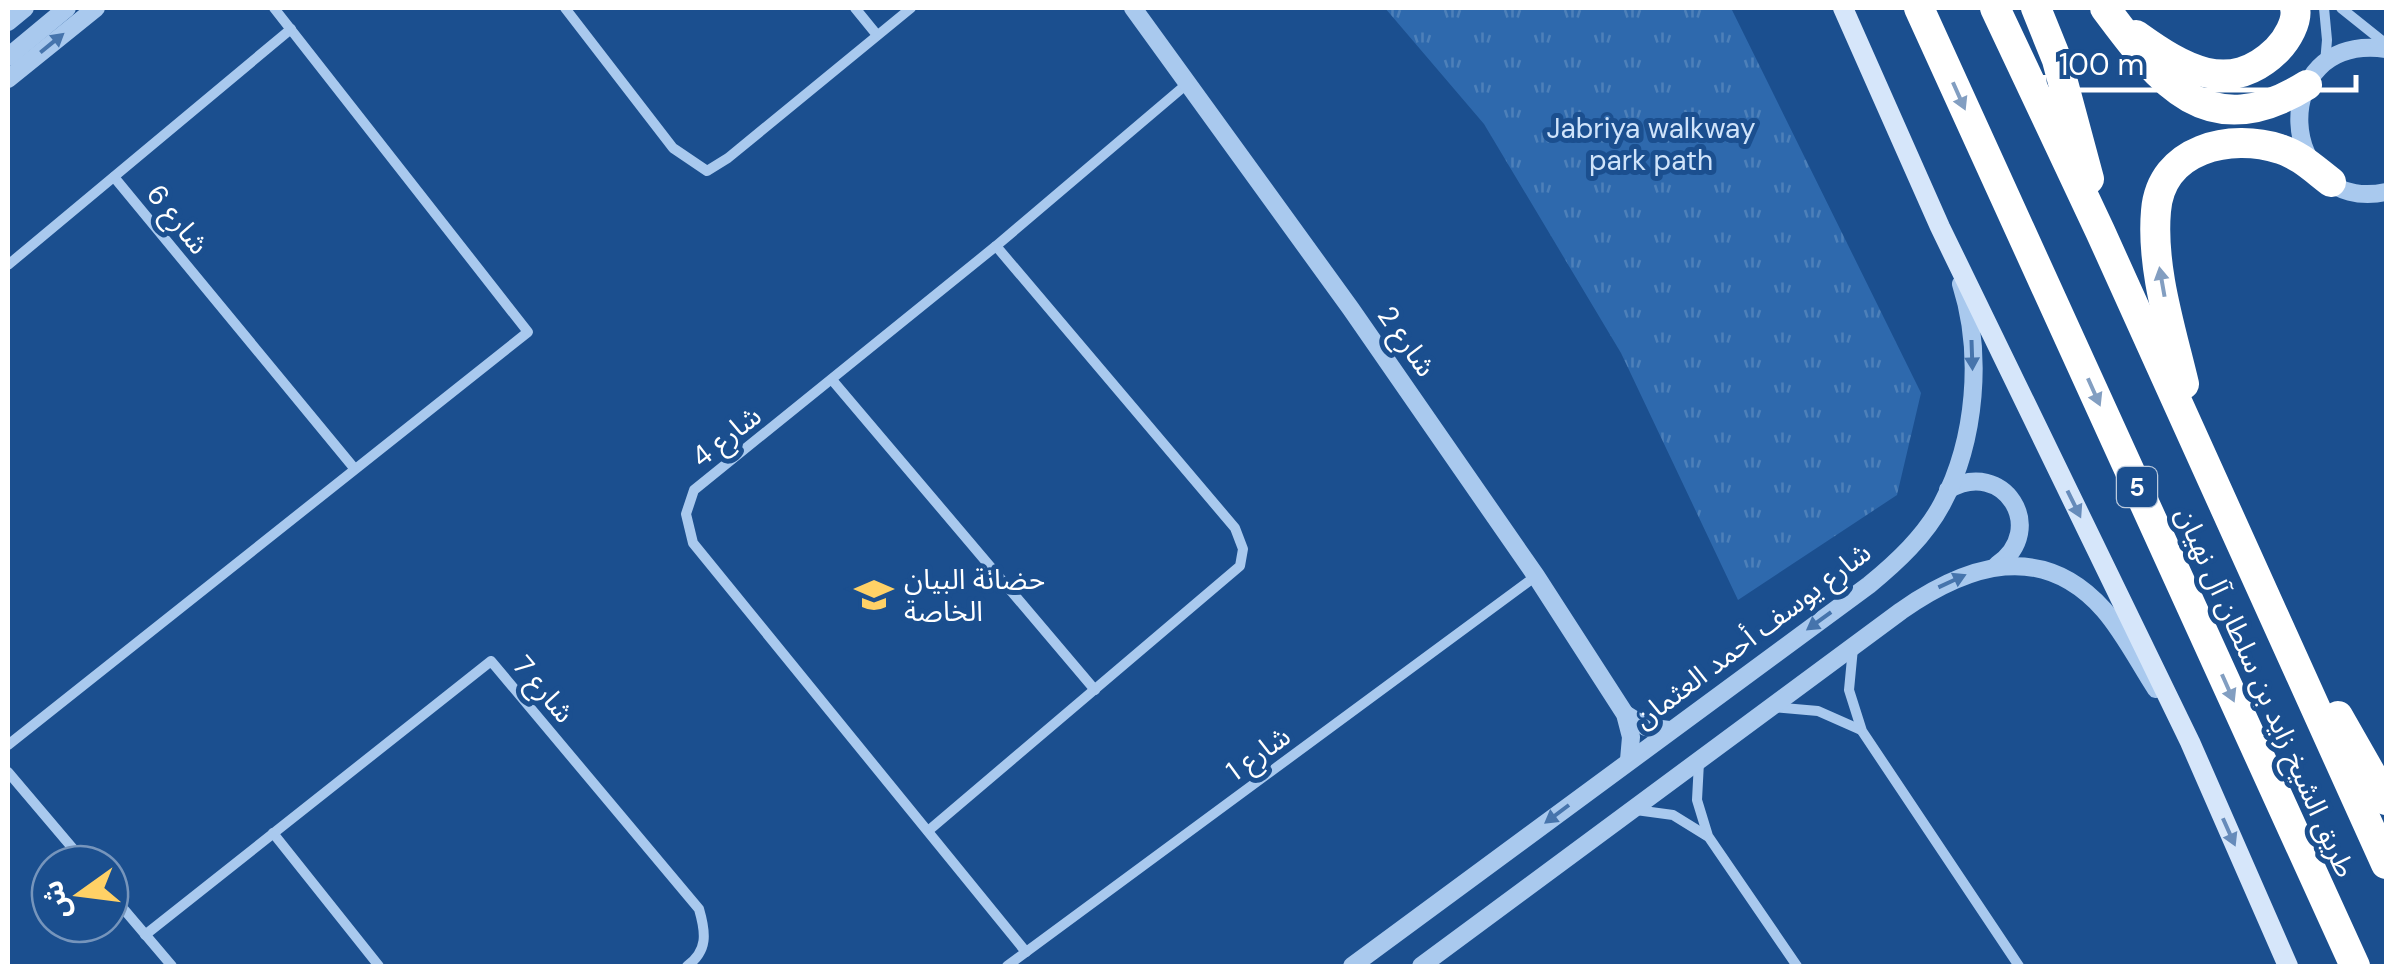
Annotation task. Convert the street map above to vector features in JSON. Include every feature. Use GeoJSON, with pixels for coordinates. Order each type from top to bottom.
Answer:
{"type":"FeatureCollection","features":[{"type":"Feature","properties":{"kind":"highway","name":"طريق الشيخ زايد بن سلطان آل نهيان"},"geometry":{"type":"LineString","coordinates":[[1918,8],[2355,966]]}},
{"type":"Feature","properties":{"kind":"highway","name":"طريق الشيخ زايد بن سلطان آل نهيان"},"geometry":{"type":"LineString","coordinates":[[1995,8],[2386,864]]}},
{"type":"Feature","properties":{"kind":"highway"},"geometry":{"type":"LineString","coordinates":[[2036,8],[2073,114],[2100,231]]}},
{"type":"Feature","properties":{"kind":"highway"},"geometry":{"type":"LineString","coordinates":[[2108,12],[2163,54],[2214,76],[2242,73],[2268,59],[2284,44],[2297,15],[2295,8]]}},
{"type":"Feature","properties":{"kind":"highway"},"geometry":{"type":"LineString","coordinates":[[2108,12],[2156,73],[2177,92],[2209,106],[2232,110],[2259,107],[2285,99],[2316,74]]}},
{"type":"Feature","properties":{"kind":"highway"},"geometry":{"type":"LineString","coordinates":[[2212,478],[2178,358],[2159,271],[2156,209],[2164,185],[2180,164],[2197,151],[2222,142],[2241,141],[2283,150],[2331,182]]}},
{"type":"Feature","properties":{"kind":"highway"},"geometry":{"type":"LineString","coordinates":[[2246,557],[2386,800]]}},
{"type":"Feature","properties":{"kind":"main road"},"geometry":{"type":"LineString","coordinates":[[1844,8],[1940,228],[2190,742],[2288,966]]}},
{"type":"Feature","properties":{"kind":"street"},"geometry":{"type":"LineString","coordinates":[[8,57],[67,8]]}},
{"type":"Feature","properties":{"kind":"street"},"geometry":{"type":"LineString","coordinates":[[8,79],[96,8]]}},
{"type":"Feature","properties":{"kind":"street"},"geometry":{"type":"LineString","coordinates":[[8,745],[528,332],[274,8]]}},
{"type":"Feature","properties":{"kind":"street"},"geometry":{"type":"LineString","coordinates":[[564,8],[674,148],[707,171],[728,158],[910,8]]}},
{"type":"Feature","properties":{"kind":"street"},"geometry":{"type":"LineString","coordinates":[[854,8],[877,35]]}},
{"type":"Feature","properties":{"kind":"street","name":"شارع 2"},"geometry":{"type":"LineString","coordinates":[[1132,8],[1536,576],[1625,714],[1629,760]]}},
{"type":"Feature","properties":{"kind":"street"},"geometry":{"type":"LineString","coordinates":[[2324,8],[2327,40],[2298,114],[2302,146],[2319,172],[2331,182],[2362,194],[2386,192]]}},
{"type":"Feature","properties":{"kind":"street"},"geometry":{"type":"LineString","coordinates":[[2341,8],[2386,46]]}},
{"type":"Feature","properties":{"kind":"street","name":"شارع 6"},"geometry":{"type":"LineString","coordinates":[[291,29],[114,177],[354,468]]}},
{"type":"Feature","properties":{"kind":"street"},"geometry":{"type":"LineString","coordinates":[[2316,74],[2355,49],[2386,46]]}},
{"type":"Feature","properties":{"kind":"street","name":"شارع 4"},"geometry":{"type":"LineString","coordinates":[[1026,952],[692,543],[686,514],[694,490],[833,381],[1188,83]]}},
{"type":"Feature","properties":{"kind":"street"},"geometry":{"type":"LineString","coordinates":[[8,265],[114,177]]}},
{"type":"Feature","properties":{"kind":"street","name":"شارع يوسف أحمد العثمان"},"geometry":{"type":"LineString","coordinates":[[1352,966],[1886,571],[1930,523],[1948,490],[1968,426],[1973,358],[1964,291],[1940,228]]}},
{"type":"Feature","properties":{"kind":"street"},"geometry":{"type":"LineString","coordinates":[[928,830],[1240,566],[1243,549],[1235,528],[996,246]]}},
{"type":"Feature","properties":{"kind":"street"},"geometry":{"type":"LineString","coordinates":[[833,381],[1096,690]]}},
{"type":"Feature","properties":{"kind":"street"},"geometry":{"type":"LineString","coordinates":[[1420,966],[1923,596],[1946,582],[1997,564],[2012,551],[2020,522],[2013,502],[1998,487],[1978,480],[1948,490]]}},
{"type":"Feature","properties":{"kind":"street"},"geometry":{"type":"LineString","coordinates":[[1997,564],[2018,565],[2058,576],[2093,598],[2108,614],[2190,742]]}},
{"type":"Feature","properties":{"kind":"street","name":"شارع 1"},"geometry":{"type":"LineString","coordinates":[[1007,966],[1536,576]]}},
{"type":"Feature","properties":{"kind":"street"},"geometry":{"type":"LineString","coordinates":[[1854,646],[1848,690],[1862,731],[2019,966]]}},
{"type":"Feature","properties":{"kind":"street","name":"شارع 7"},"geometry":{"type":"LineString","coordinates":[[146,935],[492,661],[699,909],[706,933],[700,957],[688,966]]}},
{"type":"Feature","properties":{"kind":"street"},"geometry":{"type":"LineString","coordinates":[[1772,707],[1818,711],[1862,731]]}},
{"type":"Feature","properties":{"kind":"street"},"geometry":{"type":"LineString","coordinates":[[1625,714],[1646,727],[1669,730]]}},
{"type":"Feature","properties":{"kind":"street"},"geometry":{"type":"LineString","coordinates":[[1699,762],[1696,800],[1708,836],[1797,966]]}},
{"type":"Feature","properties":{"kind":"street"},"geometry":{"type":"LineString","coordinates":[[8,772],[69,844]]}},
{"type":"Feature","properties":{"kind":"street"},"geometry":{"type":"LineString","coordinates":[[1632,810],[1673,815],[1708,836]]}},
{"type":"Feature","properties":{"kind":"street"},"geometry":{"type":"LineString","coordinates":[[273,832],[379,966]]}},
{"type":"Feature","properties":{"kind":"street"},"geometry":{"type":"LineString","coordinates":[[130,916],[172,966]]}},
{"type":"Feature","properties":{"kind":"green space","name":"Jabriya walkway park path"},"geometry":{"type":"Polygon","coordinates":[[[1385,8],[1731,8],[1921,393],[1897,495],[1738,600],[1621,353],[1484,124],[1385,8]]]}},
{"type":"Feature","properties":{"kind":"place","name":"حضانة البيان الخاصة"},"geometry":{"type":"Point","coordinates":[874,595]}}]}
